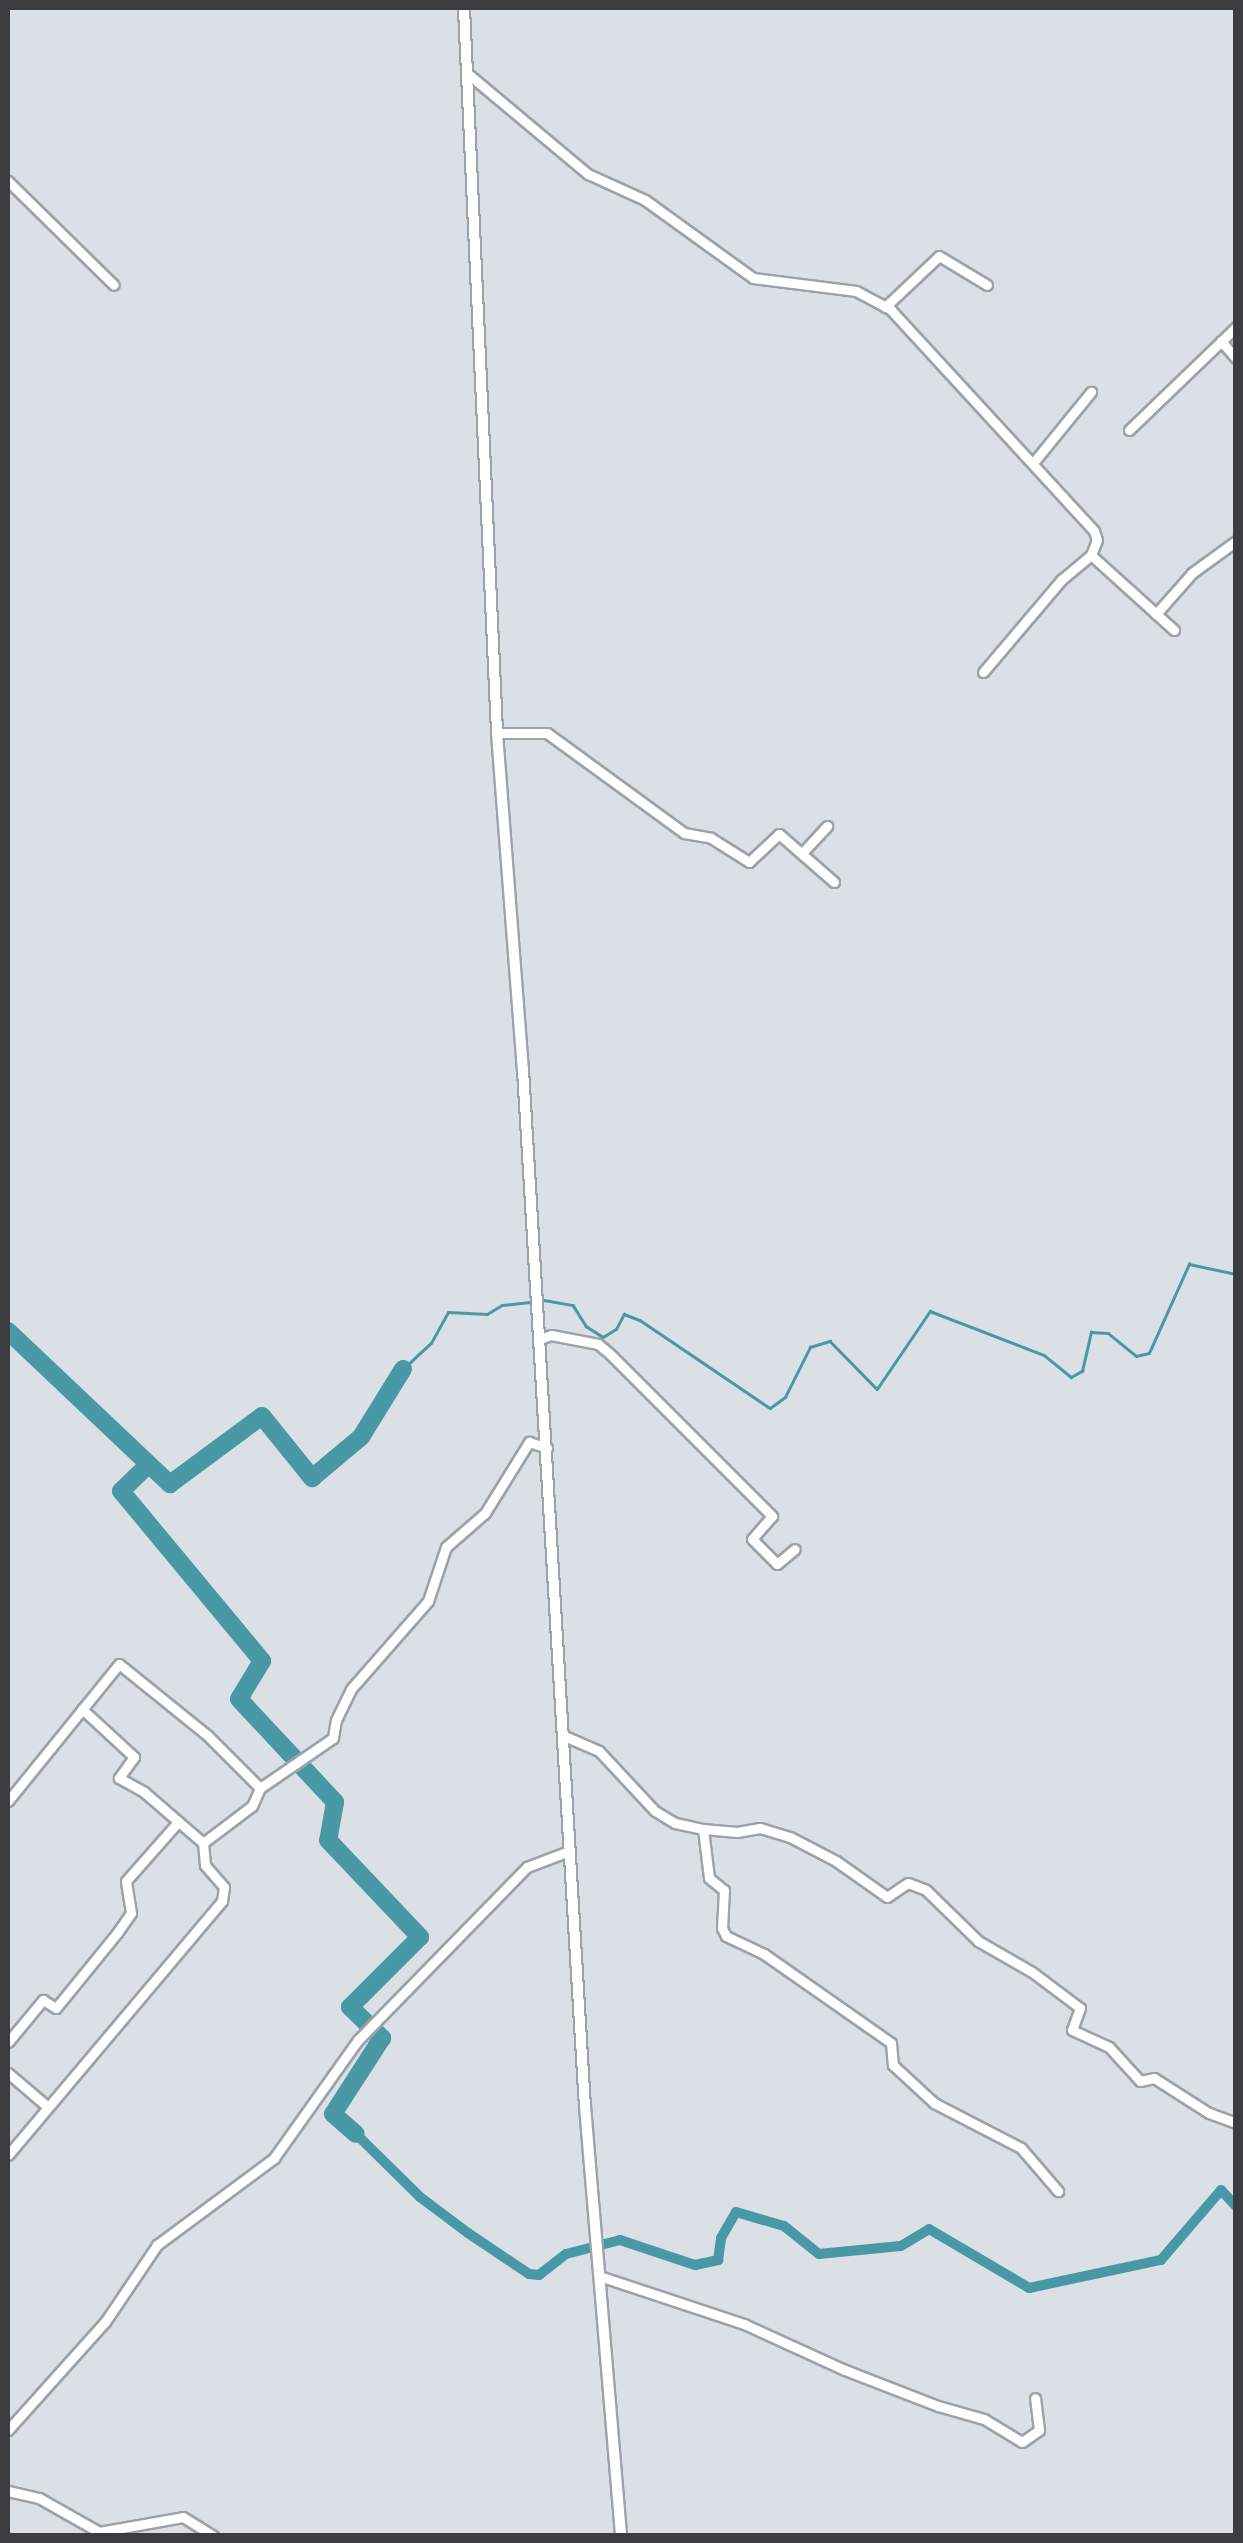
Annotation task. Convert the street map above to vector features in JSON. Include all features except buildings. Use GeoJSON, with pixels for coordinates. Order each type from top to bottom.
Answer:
{"type":"FeatureCollection","features":[{"type":"Feature","properties":{"kind":"street"},"geometry":{"type":"LineString","coordinates":[[464,8],[497,733],[540,1339],[594,2234],[621,2536]]}},
{"type":"Feature","properties":{"kind":"street"},"geometry":{"type":"LineString","coordinates":[[467,73],[588,174],[645,200],[754,278],[856,291],[885,308],[1094,531],[1097,540],[1092,555],[1062,579],[983,672]]}},
{"type":"Feature","properties":{"kind":"street"},"geometry":{"type":"LineString","coordinates":[[8,180],[114,286]]}},
{"type":"Feature","properties":{"kind":"street"},"geometry":{"type":"LineString","coordinates":[[885,308],[938,256],[988,285]]}},
{"type":"Feature","properties":{"kind":"street"},"geometry":{"type":"LineString","coordinates":[[1129,430],[1236,327]]}},
{"type":"Feature","properties":{"kind":"street"},"geometry":{"type":"LineString","coordinates":[[1220,342],[1236,358]]}},
{"type":"Feature","properties":{"kind":"street"},"geometry":{"type":"LineString","coordinates":[[1033,463],[1092,392]]}},
{"type":"Feature","properties":{"kind":"street"},"geometry":{"type":"LineString","coordinates":[[1156,614],[1192,573],[1236,541]]}},
{"type":"Feature","properties":{"kind":"street"},"geometry":{"type":"LineString","coordinates":[[1092,555],[1174,630]]}},
{"type":"Feature","properties":{"kind":"street"},"geometry":{"type":"LineString","coordinates":[[497,733],[547,733],[684,833],[712,838],[750,862],[779,834],[834,882]]}},
{"type":"Feature","properties":{"kind":"street"},"geometry":{"type":"LineString","coordinates":[[802,853],[827,826]]}},
{"type":"Feature","properties":{"kind":"street"},"geometry":{"type":"LineString","coordinates":[[540,1339],[551,1336],[598,1344],[772,1516],[752,1539],[777,1564],[795,1549]]}},
{"type":"Feature","properties":{"kind":"street"},"geometry":{"type":"LineString","coordinates":[[202,1844],[252,1806],[260,1788],[334,1738],[336,1720],[351,1689],[428,1601],[445,1561],[446,1546],[486,1513],[529,1442],[547,1448]]}},
{"type":"Feature","properties":{"kind":"street"},"geometry":{"type":"LineString","coordinates":[[8,1800],[120,1664],[243,1768],[260,1788]]}},
{"type":"Feature","properties":{"kind":"street"},"geometry":{"type":"LineString","coordinates":[[8,2155],[225,1894],[224,1887],[204,1865],[202,1844],[119,1778],[134,1757],[82,1709]]}},
{"type":"Feature","properties":{"kind":"street"},"geometry":{"type":"LineString","coordinates":[[562,1735],[599,1750],[655,1811],[675,1823],[737,1832],[760,1828],[790,1837],[836,1860],[887,1897],[908,1883],[926,1890],[978,1941],[1032,1972],[1080,2008],[1072,2030],[1109,2047],[1140,2081],[1154,2078],[1209,2113],[1236,2123]]}},
{"type":"Feature","properties":{"kind":"street"},"geometry":{"type":"LineString","coordinates":[[8,2042],[43,2000],[56,2008],[117,1934],[132,1913],[126,1881],[178,1822]]}},
{"type":"Feature","properties":{"kind":"street"},"geometry":{"type":"LineString","coordinates":[[703,1828],[710,1878],[724,1890],[726,1936],[764,1954],[891,2043],[893,2065],[934,2103],[1021,2148],[1058,2192]]}},
{"type":"Feature","properties":{"kind":"street"},"geometry":{"type":"LineString","coordinates":[[8,2430],[105,2322],[157,2245],[274,2158],[358,2040],[527,1866],[569,1850]]}},
{"type":"Feature","properties":{"kind":"street"},"geometry":{"type":"LineString","coordinates":[[8,2073],[48,2106]]}},
{"type":"Feature","properties":{"kind":"street"},"geometry":{"type":"LineString","coordinates":[[599,2276],[744,2324],[845,2370],[984,2419],[1022,2442],[1040,2430],[1035,2398]]}},
{"type":"Feature","properties":{"kind":"street"},"geometry":{"type":"LineString","coordinates":[[8,2492],[38,2498],[99,2532],[183,2517],[214,2536]]}},
{"type":"Feature","properties":{"kind":"waterway"},"geometry":{"type":"LineString","coordinates":[[544,1300],[573,1305],[586,1326],[603,1337],[616,1329],[624,1314],[640,1320],[770,1408],[785,1397],[810,1347],[830,1341],[877,1389],[930,1311],[1044,1355],[1071,1377],[1082,1371],[1091,1332],[1108,1333],[1136,1356],[1149,1353],[1189,1264],[1236,1274]]}},
{"type":"Feature","properties":{"kind":"waterway"},"geometry":{"type":"LineString","coordinates":[[403,1369],[431,1343],[448,1312],[487,1314],[502,1305],[530,1302]]}},
{"type":"Feature","properties":{"kind":"waterway"},"geometry":{"type":"LineString","coordinates":[[8,1331],[170,1484],[262,1416],[312,1478],[361,1437],[403,1369]]}},
{"type":"Feature","properties":{"kind":"waterway"},"geometry":{"type":"LineString","coordinates":[[147,1466],[121,1491],[262,1661],[239,1699],[335,1802],[328,1840],[420,1937],[350,2007],[382,2038],[333,2114],[356,2134]]}},
{"type":"Feature","properties":{"kind":"waterway"},"geometry":{"type":"LineString","coordinates":[[356,2134],[420,2197],[529,2274],[539,2275],[566,2254],[620,2240],[695,2265],[718,2260],[721,2238],[736,2212],[784,2226],[819,2254],[901,2246],[929,2229],[1029,2288],[1161,2260],[1221,2190],[1236,2206]]}}]}
